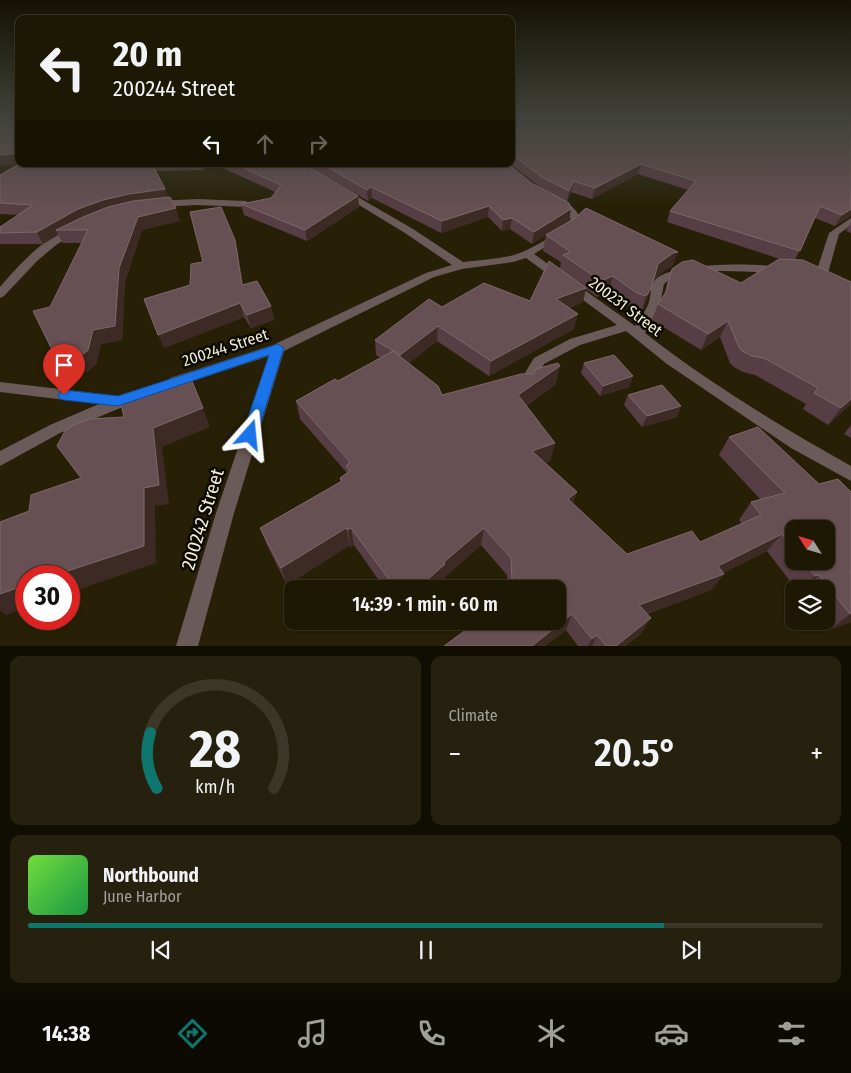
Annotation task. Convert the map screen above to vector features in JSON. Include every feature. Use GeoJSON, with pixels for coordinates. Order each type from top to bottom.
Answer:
{"type":"FeatureCollection","features":[{"type":"Feature","properties":{"kind":"street"},"geometry":{"type":"LineString","coordinates":[[336,187],[409,231],[461,266],[513,259],[527,254],[568,230],[576,222],[575,215],[572,210],[551,198]]}},
{"type":"Feature","properties":{"kind":"street"},"geometry":{"type":"LineString","coordinates":[[144,205],[197,202],[246,204]]}},
{"type":"Feature","properties":{"kind":"street"},"geometry":{"type":"LineString","coordinates":[[806,272],[826,274],[834,233],[851,221]]}},
{"type":"Feature","properties":{"kind":"street"},"geometry":{"type":"LineString","coordinates":[[0,294],[35,256],[58,238],[86,224]]}},
{"type":"Feature","properties":{"kind":"street","name":"200231 Street"},"geometry":{"type":"LineString","coordinates":[[527,254],[672,361],[750,413],[851,474]]}},
{"type":"Feature","properties":{"kind":"street","name":"200244 Street"},"geometry":{"type":"LineString","coordinates":[[165,385],[278,348],[430,275],[461,266]]}},
{"type":"Feature","properties":{"kind":"street"},"geometry":{"type":"LineString","coordinates":[[524,386],[539,360],[576,342],[632,330],[653,307],[660,281],[672,272],[691,269],[790,270]]}},
{"type":"Feature","properties":{"kind":"street","name":"200242 Street"},"geometry":{"type":"LineString","coordinates":[[187,646],[225,513],[278,348]]}},
{"type":"Feature","properties":{"kind":"street"},"geometry":{"type":"LineString","coordinates":[[0,387],[118,401]]}},
{"type":"Feature","properties":{"kind":"street"},"geometry":{"type":"LineString","coordinates":[[0,459],[55,429],[118,401],[146,392]]}},
{"type":"Feature","properties":{"kind":"building"},"geometry":{"type":"Polygon","coordinates":[[[0,148],[15,148],[15,153],[0,155],[0,148]]]}},
{"type":"Feature","properties":{"kind":"building"},"geometry":{"type":"Polygon","coordinates":[[[515,148],[851,148],[851,209],[842,215],[820,206],[800,251],[670,211],[696,181],[641,164],[595,188],[573,181],[569,191],[542,177],[515,157],[515,148]]]}},
{"type":"Feature","properties":{"kind":"building"},"geometry":{"type":"Polygon","coordinates":[[[15,166],[154,167],[165,189],[103,200],[78,209],[37,232],[0,233],[0,227],[33,205],[0,203],[0,175],[15,166]]]}},
{"type":"Feature","properties":{"kind":"building"},"geometry":{"type":"Polygon","coordinates":[[[241,167],[309,167],[358,196],[305,230],[241,204],[271,198],[281,185],[241,167]]]}},
{"type":"Feature","properties":{"kind":"building"},"geometry":{"type":"Polygon","coordinates":[[[327,167],[512,167],[533,184],[569,203],[571,209],[534,232],[512,218],[503,220],[489,206],[442,221],[371,187],[367,190],[327,167]]]}},
{"type":"Feature","properties":{"kind":"building"},"geometry":{"type":"Polygon","coordinates":[[[170,197],[176,208],[138,217],[119,268],[115,326],[93,330],[88,350],[80,357],[58,362],[33,311],[50,307],[88,230],[56,230],[108,207],[133,201],[170,197]]]}},
{"type":"Feature","properties":{"kind":"building"},"geometry":{"type":"Polygon","coordinates":[[[221,207],[235,240],[242,285],[257,281],[271,306],[247,315],[240,303],[158,335],[144,299],[190,285],[191,264],[203,262],[190,212],[221,207]]]}},
{"type":"Feature","properties":{"kind":"building"},"geometry":{"type":"Polygon","coordinates":[[[586,208],[678,252],[673,253],[658,264],[651,289],[646,296],[637,293],[613,276],[601,281],[563,255],[571,252],[546,235],[575,218],[586,208]]]}},
{"type":"Feature","properties":{"kind":"building"},"geometry":{"type":"Polygon","coordinates":[[[779,259],[803,260],[851,282],[851,399],[841,408],[814,393],[818,388],[764,358],[752,356],[742,351],[728,321],[708,334],[658,304],[666,292],[672,269],[682,262],[693,260],[741,283],[779,259]]]}},
{"type":"Feature","properties":{"kind":"building"},"geometry":{"type":"Polygon","coordinates":[[[549,261],[586,288],[556,299],[578,314],[491,361],[438,326],[400,355],[375,340],[429,299],[442,307],[484,283],[530,301],[549,261]]]}},
{"type":"Feature","properties":{"kind":"building"},"geometry":{"type":"Polygon","coordinates":[[[393,351],[438,386],[442,395],[521,374],[533,374],[536,369],[558,363],[560,366],[518,395],[555,443],[532,451],[577,492],[568,499],[627,554],[692,531],[700,542],[761,515],[751,502],[785,493],[729,437],[758,427],[819,484],[838,479],[851,492],[851,613],[835,595],[835,580],[823,580],[819,575],[815,576],[810,570],[835,570],[835,520],[785,520],[785,538],[782,534],[718,566],[724,574],[639,605],[651,618],[616,646],[606,646],[597,635],[592,639],[572,614],[566,619],[566,580],[512,580],[511,558],[484,528],[444,562],[445,564],[427,580],[389,580],[351,528],[348,530],[346,528],[281,568],[260,528],[342,481],[340,478],[350,471],[346,466],[350,462],[296,401],[335,379],[338,381],[393,351]]]}},
{"type":"Feature","properties":{"kind":"building"},"geometry":{"type":"Polygon","coordinates":[[[614,355],[633,376],[603,386],[584,363],[614,355]]]}},
{"type":"Feature","properties":{"kind":"building"},"geometry":{"type":"Polygon","coordinates":[[[189,374],[203,408],[153,428],[159,485],[144,488],[144,546],[80,567],[80,565],[15,565],[15,589],[0,594],[0,522],[29,511],[31,495],[81,478],[57,446],[65,431],[72,426],[89,419],[124,417],[120,400],[189,374]]]}},
{"type":"Feature","properties":{"kind":"building"},"geometry":{"type":"Polygon","coordinates":[[[662,385],[681,406],[647,416],[628,395],[662,385]]]}},
{"type":"Feature","properties":{"kind":"building"},"geometry":{"type":"Polygon","coordinates":[[[466,630],[552,630],[532,646],[444,646],[466,630]]]}},
{"type":"Feature","properties":{"kind":"route"},"geometry":{"type":"LineString","coordinates":[[64,395],[118,401],[278,348],[250,435]]}}]}
